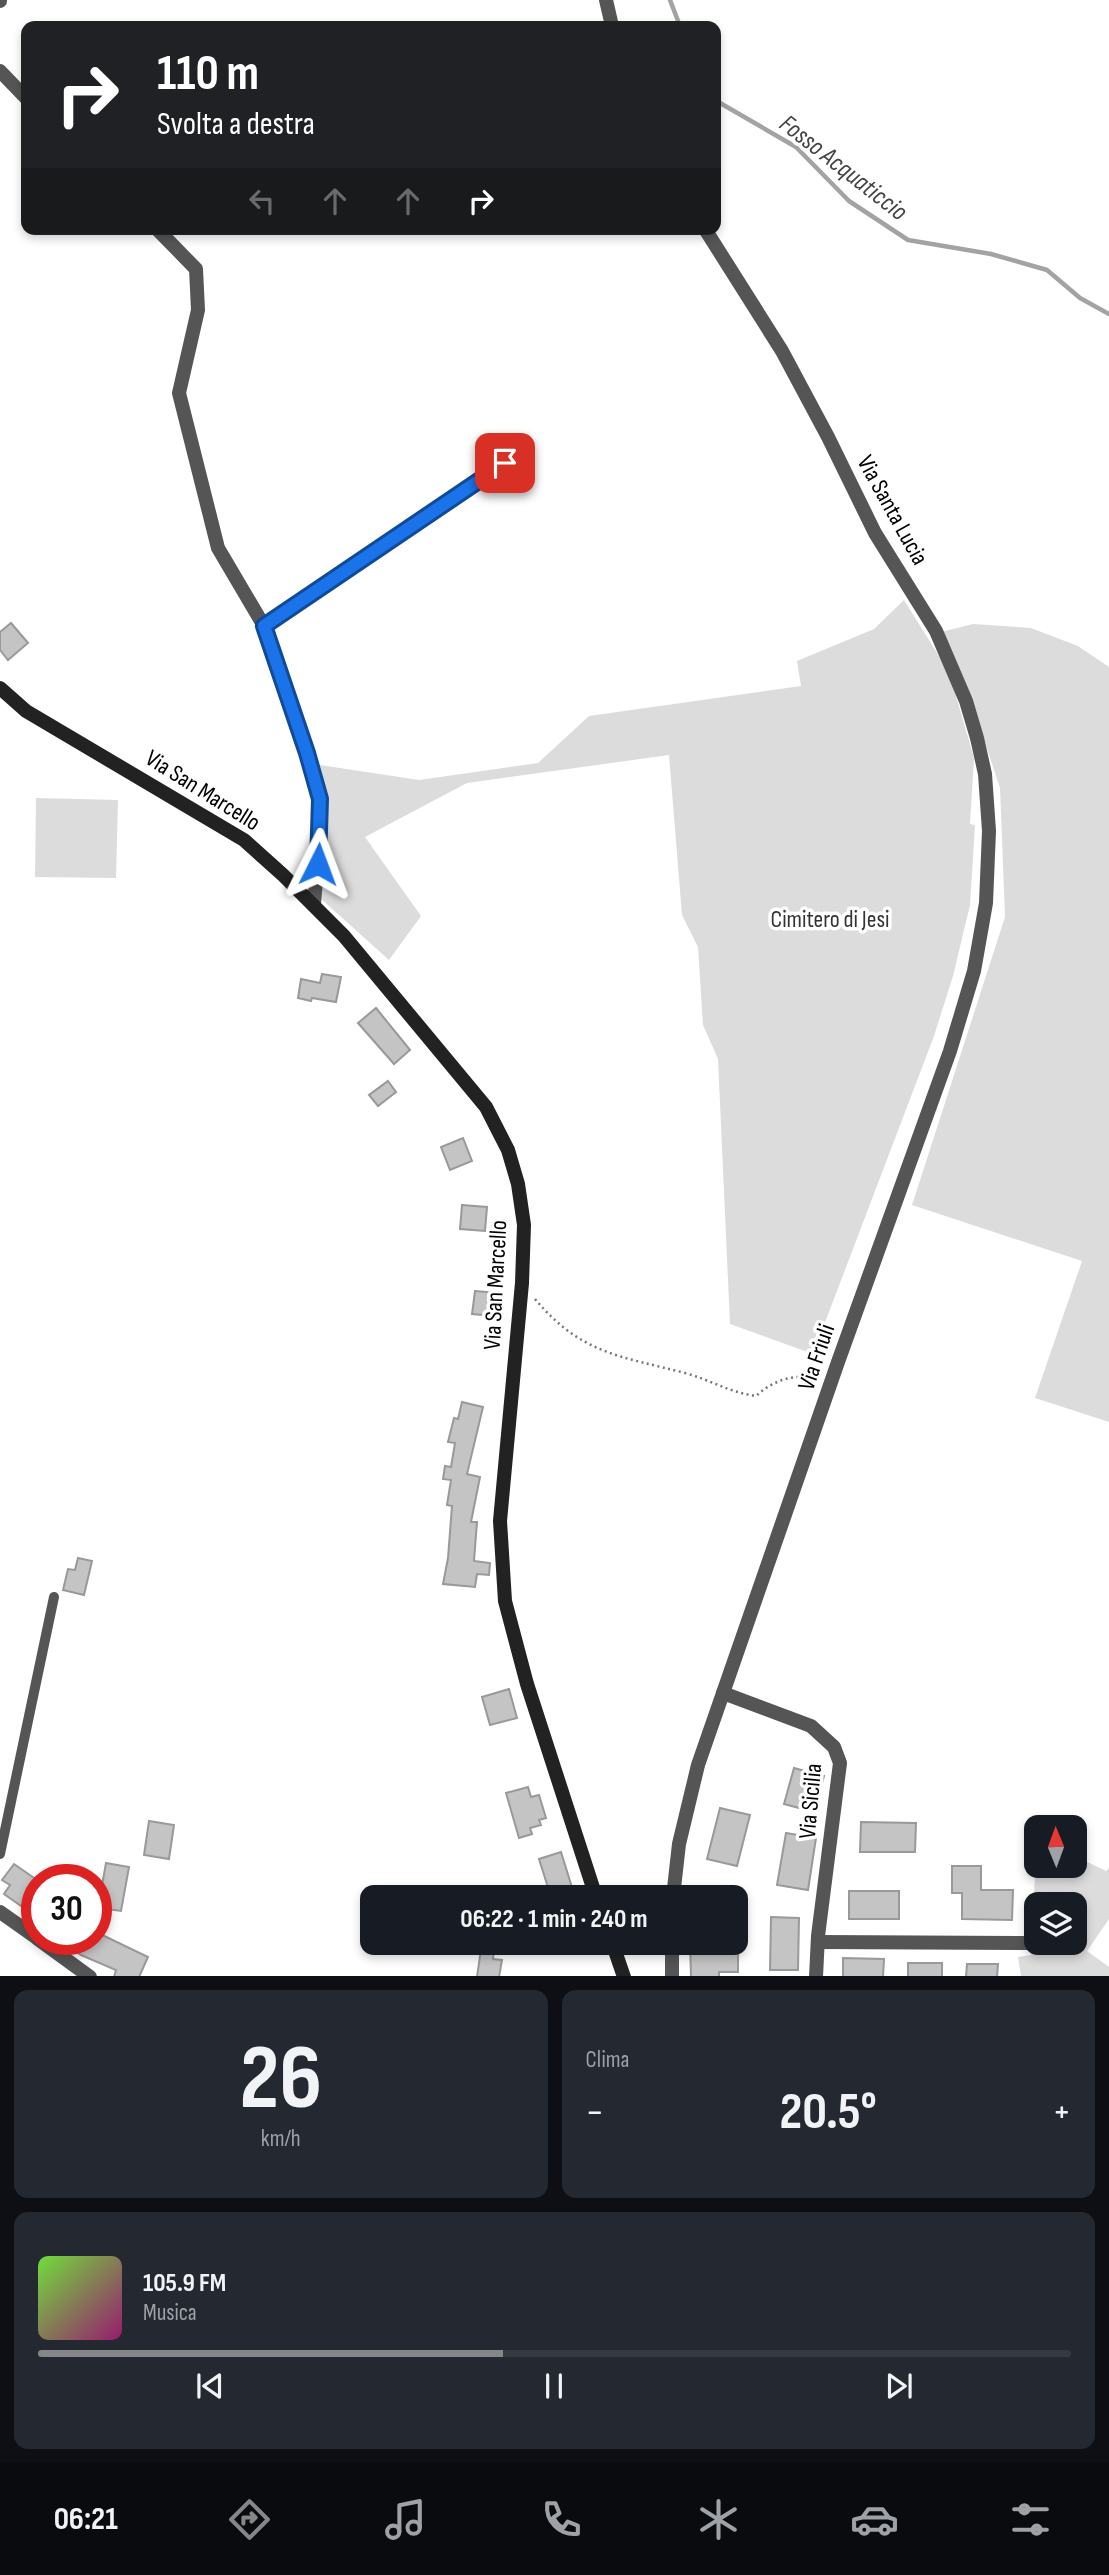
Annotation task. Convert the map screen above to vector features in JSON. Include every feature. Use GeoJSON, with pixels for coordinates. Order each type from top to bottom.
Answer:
{"type":"FeatureCollection","features":[{"type":"Feature","properties":{"kind":"main road","name":"Via San Marcello"},"geometry":{"type":"LineString","coordinates":[[0,688],[26,711],[244,840],[314,904],[344,936],[486,1107],[508,1150],[519,1184],[524,1225],[522,1283],[500,1521],[505,1601],[527,1684],[592,1885]]}},
{"type":"Feature","properties":{"kind":"main road"},"geometry":{"type":"LineString","coordinates":[[617,1955],[624,1976]]}},
{"type":"Feature","properties":{"kind":"street"},"geometry":{"type":"LineString","coordinates":[[606,0],[611,21]]}},
{"type":"Feature","properties":{"kind":"street"},"geometry":{"type":"LineString","coordinates":[[0,71],[21,93]]}},
{"type":"Feature","properties":{"kind":"street"},"geometry":{"type":"LineString","coordinates":[[163,235],[196,269],[198,310],[179,393],[218,548],[264,626],[320,799],[314,904]]}},
{"type":"Feature","properties":{"kind":"street","name":"Via Santa Lucia"},"geometry":{"type":"LineString","coordinates":[[709,235],[782,351],[875,533],[936,631],[966,701],[977,738],[985,774],[989,831]]}},
{"type":"Feature","properties":{"kind":"street"},"geometry":{"type":"LineString","coordinates":[[264,626],[527,448]]}},
{"type":"Feature","properties":{"kind":"street","name":"Via Friuli"},"geometry":{"type":"LineString","coordinates":[[674,1885],[679,1844],[698,1765],[831,1380],[950,1051],[974,971],[986,903],[989,831]]}},
{"type":"Feature","properties":{"kind":"street","name":"Via Sicilia"},"geometry":{"type":"LineString","coordinates":[[723,1693],[811,1726],[834,1747],[840,1763],[816,1976]]}},
{"type":"Feature","properties":{"kind":"street"},"geometry":{"type":"LineString","coordinates":[[0,1912],[21,1927]]}},
{"type":"Feature","properties":{"kind":"street"},"geometry":{"type":"LineString","coordinates":[[818,1942],[1024,1943]]}},
{"type":"Feature","properties":{"kind":"street"},"geometry":{"type":"LineString","coordinates":[[60,1955],[90,1976]]}},
{"type":"Feature","properties":{"kind":"street"},"geometry":{"type":"LineString","coordinates":[[672,1955],[672,1976]]}},
{"type":"Feature","properties":{"kind":"lane"},"geometry":{"type":"LineString","coordinates":[[0,1854],[54,1597]]}},
{"type":"Feature","properties":{"kind":"path"},"geometry":{"type":"LineString","coordinates":[[522,1283],[555,1322],[585,1343],[627,1360],[688,1374],[734,1393],[756,1396],[770,1383],[803,1376],[831,1380]]}},
{"type":"Feature","properties":{"kind":"green space","name":"Cimitero di Jesi"},"geometry":{"type":"Polygon","coordinates":[[[904,600],[949,672],[974,758],[970,824],[975,825],[970,905],[953,976],[934,1036],[813,1354],[730,1324],[718,1059],[703,1025],[698,947],[682,915],[669,755],[467,783],[365,837],[421,916],[389,960],[319,897],[328,800],[320,765],[419,780],[538,763],[589,716],[801,686],[797,661],[874,629],[904,600]]]}},
{"type":"Feature","properties":{"kind":"green space"},"geometry":{"type":"Polygon","coordinates":[[[973,624],[1031,628],[1078,646],[1109,667],[1109,1422],[1035,1398],[1082,1261],[912,1205],[1005,917],[1000,788],[972,703],[941,632],[973,624]]]}},
{"type":"Feature","properties":{"kind":"green space"},"geometry":{"type":"Polygon","coordinates":[[[36,798],[118,800],[116,878],[35,877],[36,798]]]}},
{"type":"Feature","properties":{"kind":"green space"},"geometry":{"type":"Polygon","coordinates":[[[1087,1862],[1106,1871],[1109,1868],[1109,1919],[1087,1951],[1087,1892],[1034,1892],[1035,1878],[1087,1878],[1087,1862]]]}},
{"type":"Feature","properties":{"kind":"green space"},"geometry":{"type":"Polygon","coordinates":[[[1087,1951],[1109,1967],[1109,1976],[1021,1976],[1018,1957],[1087,1955],[1087,1951]]]}},
{"type":"Feature","properties":{"kind":"building"},"geometry":{"type":"Polygon","coordinates":[[[11,623],[28,643],[8,660],[0,650],[0,632],[11,623]]]}},
{"type":"Feature","properties":{"kind":"building"},"geometry":{"type":"Polygon","coordinates":[[[322,974],[341,977],[336,1002],[298,998],[301,979],[320,983],[322,974]]]}},
{"type":"Feature","properties":{"kind":"building"},"geometry":{"type":"Polygon","coordinates":[[[376,1008],[410,1050],[394,1064],[358,1023],[376,1008]]]}},
{"type":"Feature","properties":{"kind":"building"},"geometry":{"type":"Polygon","coordinates":[[[388,1081],[396,1092],[378,1106],[369,1095],[388,1081]]]}},
{"type":"Feature","properties":{"kind":"building"},"geometry":{"type":"Polygon","coordinates":[[[463,1138],[472,1161],[450,1170],[441,1147],[463,1138]]]}},
{"type":"Feature","properties":{"kind":"building"},"geometry":{"type":"Polygon","coordinates":[[[462,1205],[487,1207],[485,1231],[460,1229],[462,1205]]]}},
{"type":"Feature","properties":{"kind":"building"},"geometry":{"type":"Polygon","coordinates":[[[475,1291],[497,1293],[494,1316],[472,1314],[475,1291]]]}},
{"type":"Feature","properties":{"kind":"building"},"geometry":{"type":"Polygon","coordinates":[[[462,1402],[483,1407],[467,1474],[480,1477],[471,1522],[477,1522],[474,1561],[490,1563],[489,1575],[477,1574],[475,1587],[443,1584],[452,1506],[447,1505],[451,1480],[443,1479],[445,1466],[451,1467],[455,1443],[448,1442],[454,1418],[458,1419],[462,1402]]]}},
{"type":"Feature","properties":{"kind":"building"},"geometry":{"type":"Polygon","coordinates":[[[78,1558],[92,1561],[84,1595],[63,1590],[68,1569],[75,1570],[78,1558]]]}},
{"type":"Feature","properties":{"kind":"building"},"geometry":{"type":"Polygon","coordinates":[[[509,1689],[517,1718],[490,1725],[482,1697],[509,1689]]]}},
{"type":"Feature","properties":{"kind":"building"},"geometry":{"type":"Polygon","coordinates":[[[794,1768],[824,1776],[814,1812],[784,1804],[794,1768]]]}},
{"type":"Feature","properties":{"kind":"building"},"geometry":{"type":"Polygon","coordinates":[[[528,1787],[531,1797],[539,1795],[546,1818],[539,1820],[541,1825],[530,1828],[532,1834],[519,1838],[506,1793],[528,1787]]]}},
{"type":"Feature","properties":{"kind":"building"},"geometry":{"type":"Polygon","coordinates":[[[720,1808],[750,1815],[737,1866],[707,1859],[720,1808]]]}},
{"type":"Feature","properties":{"kind":"building"},"geometry":{"type":"Polygon","coordinates":[[[149,1821],[174,1825],[169,1859],[144,1855],[149,1821]]]}},
{"type":"Feature","properties":{"kind":"building"},"geometry":{"type":"Polygon","coordinates":[[[861,1822],[916,1823],[915,1852],[860,1852],[861,1822]]]}},
{"type":"Feature","properties":{"kind":"building"},"geometry":{"type":"Polygon","coordinates":[[[786,1833],[816,1838],[808,1890],[777,1885],[786,1833]]]}},
{"type":"Feature","properties":{"kind":"building"},"geometry":{"type":"Polygon","coordinates":[[[561,1852],[571,1885],[547,1885],[539,1859],[561,1852]]]}},
{"type":"Feature","properties":{"kind":"building"},"geometry":{"type":"Polygon","coordinates":[[[14,1864],[21,1869],[21,1906],[4,1894],[10,1885],[2,1880],[14,1864]]]}},
{"type":"Feature","properties":{"kind":"building"},"geometry":{"type":"Polygon","coordinates":[[[112,1864],[129,1867],[121,1911],[112,1910],[112,1864]]]}},
{"type":"Feature","properties":{"kind":"building"},"geometry":{"type":"Polygon","coordinates":[[[952,1866],[981,1866],[981,1890],[1013,1890],[1012,1920],[962,1919],[962,1893],[952,1893],[952,1866]]]}},
{"type":"Feature","properties":{"kind":"building"},"geometry":{"type":"Polygon","coordinates":[[[849,1891],[899,1891],[899,1919],[849,1919],[849,1891]]]}},
{"type":"Feature","properties":{"kind":"building"},"geometry":{"type":"Polygon","coordinates":[[[771,1917],[799,1918],[798,1970],[770,1970],[771,1917]]]}},
{"type":"Feature","properties":{"kind":"building"},"geometry":{"type":"Polygon","coordinates":[[[112,1940],[148,1957],[139,1976],[114,1976],[116,1970],[81,1955],[112,1955],[112,1940]]]}},
{"type":"Feature","properties":{"kind":"building"},"geometry":{"type":"Polygon","coordinates":[[[480,1955],[494,1955],[493,1959],[502,1960],[499,1976],[477,1976],[480,1955]]]}},
{"type":"Feature","properties":{"kind":"building"},"geometry":{"type":"Polygon","coordinates":[[[690,1955],[738,1955],[738,1972],[719,1972],[719,1976],[691,1976],[690,1955]]]}},
{"type":"Feature","properties":{"kind":"building"},"geometry":{"type":"Polygon","coordinates":[[[843,1958],[884,1959],[883,1976],[843,1976],[843,1958]]]}},
{"type":"Feature","properties":{"kind":"building"},"geometry":{"type":"Polygon","coordinates":[[[908,1963],[942,1963],[942,1976],[908,1976],[908,1963]]]}},
{"type":"Feature","properties":{"kind":"building"},"geometry":{"type":"Polygon","coordinates":[[[967,1964],[998,1964],[997,1976],[966,1976],[967,1964]]]}},
{"type":"Feature","properties":{"kind":"waterway","name":"Fosso Acquaticcio"},"geometry":{"type":"LineString","coordinates":[[670,0],[678,21]]}},
{"type":"Feature","properties":{"kind":"waterway","name":"Fosso Acquaticcio"},"geometry":{"type":"LineString","coordinates":[[721,104],[796,147],[849,201],[908,240],[991,254],[1047,270],[1080,298],[1109,314]]}},
{"type":"Feature","properties":{"kind":"route"},"geometry":{"type":"LineString","coordinates":[[318,864],[320,799],[264,626],[505,463]]}}]}
